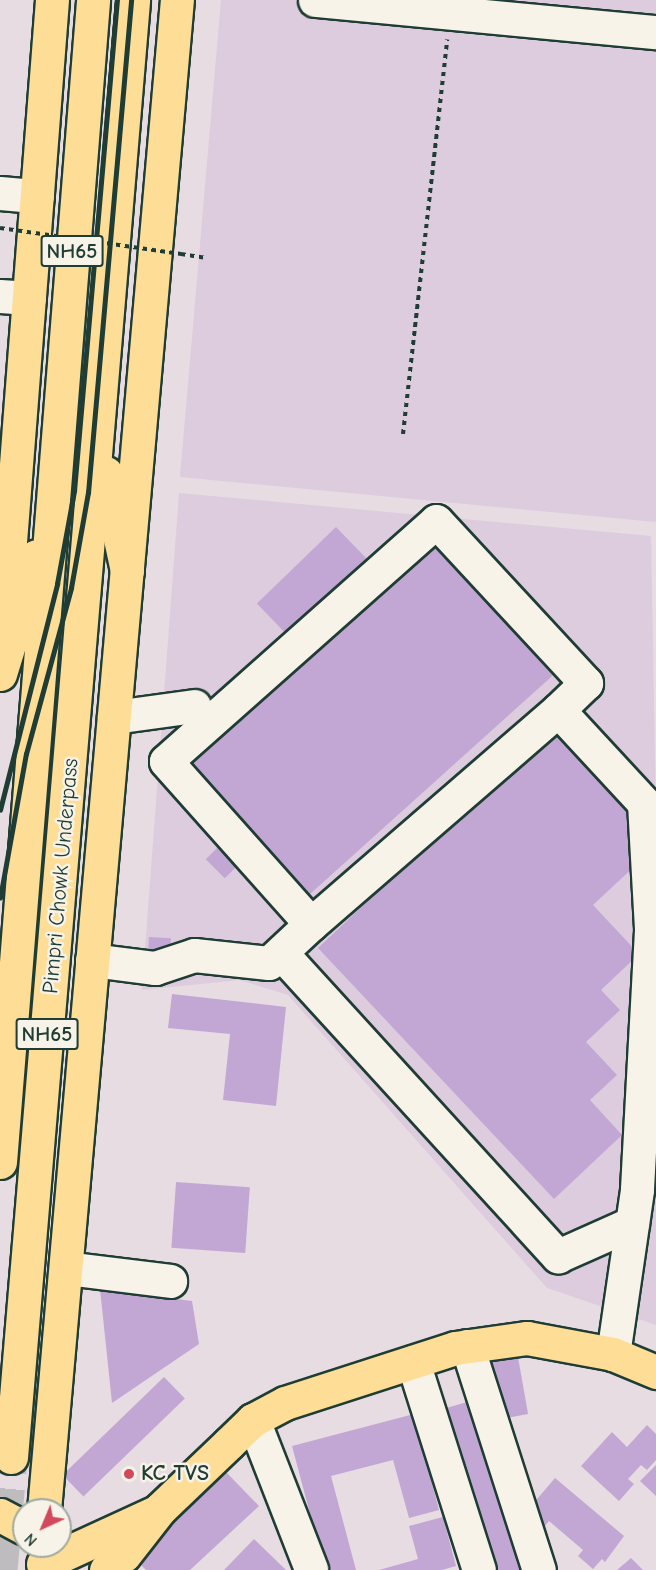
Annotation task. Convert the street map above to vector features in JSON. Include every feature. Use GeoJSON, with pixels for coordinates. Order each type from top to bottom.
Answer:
{"type":"FeatureCollection","features":[{"type":"Feature","properties":{"kind":"main road"},"geometry":{"type":"LineString","coordinates":[[0,664],[14,297],[37,196],[52,0]]}},
{"type":"Feature","properties":{"kind":"main road","name":"NH65"},"geometry":{"type":"LineString","coordinates":[[52,503],[93,0]]}},
{"type":"Feature","properties":{"kind":"main road","name":"NH65"},"geometry":{"type":"LineString","coordinates":[[98,439],[134,0]]}},
{"type":"Feature","properties":{"kind":"main road"},"geometry":{"type":"LineString","coordinates":[[45,1498],[177,0]]}},
{"type":"Feature","properties":{"kind":"main road"},"geometry":{"type":"LineString","coordinates":[[98,439],[127,571]]}},
{"type":"Feature","properties":{"kind":"main road","name":"Pimpri Chowk Underpass"},"geometry":{"type":"LineString","coordinates":[[11,1457],[98,439]]}},
{"type":"Feature","properties":{"kind":"main road"},"geometry":{"type":"LineString","coordinates":[[0,674],[52,503]]}},
{"type":"Feature","properties":{"kind":"main road","name":"Pimpri Chowk Underpass"},"geometry":{"type":"LineString","coordinates":[[0,1162],[52,503]]}},
{"type":"Feature","properties":{"kind":"main road"},"geometry":{"type":"LineString","coordinates":[[122,1565],[160,1509],[253,1420],[285,1403],[467,1346],[527,1338],[613,1353],[656,1372]]}},
{"type":"Feature","properties":{"kind":"main road"},"geometry":{"type":"LineString","coordinates":[[72,1539],[160,1509]]}},
{"type":"Feature","properties":{"kind":"main road"},"geometry":{"type":"LineString","coordinates":[[0,1515],[12,1526]]}},
{"type":"Feature","properties":{"kind":"street"},"geometry":{"type":"LineString","coordinates":[[315,0],[656,32]]}},
{"type":"Feature","properties":{"kind":"street"},"geometry":{"type":"LineString","coordinates":[[0,193],[37,196]]}},
{"type":"Feature","properties":{"kind":"street"},"geometry":{"type":"LineString","coordinates":[[92,960],[155,968],[194,955],[269,963],[586,683],[435,521],[166,762],[311,924]]}},
{"type":"Feature","properties":{"kind":"street"},"geometry":{"type":"LineString","coordinates":[[114,717],[194,706]]}},
{"type":"Feature","properties":{"kind":"street"},"geometry":{"type":"LineString","coordinates":[[558,710],[644,803],[651,930],[632,1223],[613,1353]]}},
{"type":"Feature","properties":{"kind":"street"},"geometry":{"type":"LineString","coordinates":[[280,953],[558,1256],[632,1223]]}},
{"type":"Feature","properties":{"kind":"street"},"geometry":{"type":"LineString","coordinates":[[66,1268],[170,1281]]}},
{"type":"Feature","properties":{"kind":"street"},"geometry":{"type":"LineString","coordinates":[[467,1346],[539,1570]]}},
{"type":"Feature","properties":{"kind":"street"},"geometry":{"type":"LineString","coordinates":[[413,1362],[479,1570]]}},
{"type":"Feature","properties":{"kind":"street"},"geometry":{"type":"LineString","coordinates":[[253,1420],[311,1569]]}},
{"type":"Feature","properties":{"kind":"path"},"geometry":{"type":"LineString","coordinates":[[403,434],[450,12]]}},
{"type":"Feature","properties":{"kind":"path"},"geometry":{"type":"LineString","coordinates":[[0,228],[207,258]]}},
{"type":"Feature","properties":{"kind":"shaded area"},"geometry":{"type":"Polygon","coordinates":[[[221,0],[656,0],[656,522],[180,477],[221,0]]]}},
{"type":"Feature","properties":{"kind":"shaded area"},"geometry":{"type":"Polygon","coordinates":[[[179,493],[651,536],[656,815],[656,1325],[547,1288],[288,995],[240,980],[142,990],[179,493]]]}},
{"type":"Feature","properties":{"kind":"building"},"geometry":{"type":"Polygon","coordinates":[[[336,527],[370,562],[291,639],[257,603],[336,527]]]}},
{"type":"Feature","properties":{"kind":"building"},"geometry":{"type":"Polygon","coordinates":[[[429,538],[553,675],[300,903],[176,766],[429,538]]]}},
{"type":"Feature","properties":{"kind":"building"},"geometry":{"type":"Polygon","coordinates":[[[555,725],[637,812],[639,862],[593,905],[639,954],[601,990],[620,1010],[586,1042],[617,1075],[590,1100],[622,1135],[554,1199],[318,948],[555,725]]]}},
{"type":"Feature","properties":{"kind":"building"},"geometry":{"type":"Polygon","coordinates":[[[222,843],[241,862],[225,878],[206,859],[222,843]]]}},
{"type":"Feature","properties":{"kind":"building"},"geometry":{"type":"Polygon","coordinates":[[[149,937],[171,938],[170,956],[148,955],[149,937]]]}},
{"type":"Feature","properties":{"kind":"building"},"geometry":{"type":"Polygon","coordinates":[[[172,994],[286,1007],[276,1106],[223,1100],[230,1034],[168,1028],[172,994]]]}},
{"type":"Feature","properties":{"kind":"building"},"geometry":{"type":"Polygon","coordinates":[[[176,1182],[250,1187],[245,1253],[171,1248],[176,1182]]]}},
{"type":"Feature","properties":{"kind":"building"},"geometry":{"type":"Polygon","coordinates":[[[100,1289],[192,1301],[199,1344],[112,1403],[100,1289]]]}},
{"type":"Feature","properties":{"kind":"building"},"geometry":{"type":"Polygon","coordinates":[[[518,1357],[528,1414],[497,1420],[486,1363],[518,1357]]]}},
{"type":"Feature","properties":{"kind":"building"},"geometry":{"type":"Polygon","coordinates":[[[164,1377],[185,1399],[83,1497],[63,1475],[164,1377]]]}},
{"type":"Feature","properties":{"kind":"building"},"geometry":{"type":"Polygon","coordinates":[[[474,1400],[523,1570],[486,1570],[440,1410],[474,1400]]]}},
{"type":"Feature","properties":{"kind":"building"},"geometry":{"type":"Polygon","coordinates":[[[414,1414],[439,1510],[409,1518],[393,1460],[331,1476],[356,1570],[325,1570],[292,1446],[414,1414]]]}},
{"type":"Feature","properties":{"kind":"building"},"geometry":{"type":"Polygon","coordinates":[[[647,1425],[656,1434],[656,1460],[647,1470],[641,1465],[628,1479],[634,1484],[619,1501],[581,1466],[612,1432],[627,1447],[647,1425]]]}},
{"type":"Feature","properties":{"kind":"building"},"geometry":{"type":"Polygon","coordinates":[[[656,1465],[656,1496],[640,1481],[656,1465]]]}},
{"type":"Feature","properties":{"kind":"building"},"geometry":{"type":"Polygon","coordinates":[[[226,1472],[259,1506],[190,1570],[146,1570],[134,1558],[226,1472]]]}},
{"type":"Feature","properties":{"kind":"building"},"geometry":{"type":"Polygon","coordinates":[[[555,1478],[624,1536],[605,1562],[602,1559],[593,1569],[578,1556],[583,1550],[549,1521],[544,1527],[526,1512],[555,1478]]]}},
{"type":"Feature","properties":{"kind":"building"},"geometry":{"type":"Polygon","coordinates":[[[443,1517],[456,1566],[442,1570],[379,1570],[418,1559],[409,1526],[443,1517]]]}},
{"type":"Feature","properties":{"kind":"building"},"geometry":{"type":"Polygon","coordinates":[[[254,1539],[286,1570],[224,1570],[254,1539]]]}},
{"type":"Feature","properties":{"kind":"building"},"geometry":{"type":"Polygon","coordinates":[[[631,1558],[643,1570],[617,1570],[631,1558]]]}},
{"type":"Feature","properties":{"kind":"tunnel"},"geometry":{"type":"LineString","coordinates":[[1,1570],[11,1457]]}},
{"type":"Feature","properties":{"kind":"railway"},"geometry":{"type":"LineString","coordinates":[[0,810],[57,584],[74,491],[117,0]]}},
{"type":"Feature","properties":{"kind":"railway"},"geometry":{"type":"LineString","coordinates":[[0,898],[26,754],[71,588],[88,493],[131,0]]}},
{"type":"Feature","properties":{"kind":"place","name":"KC TVS"},"geometry":{"type":"Point","coordinates":[129,1474]}}]}
